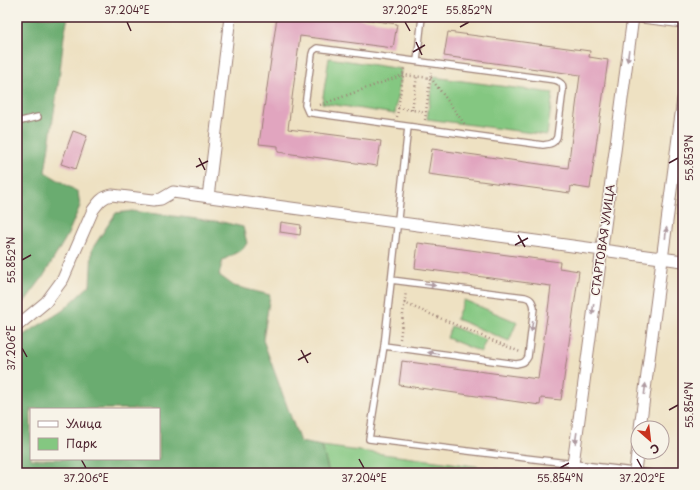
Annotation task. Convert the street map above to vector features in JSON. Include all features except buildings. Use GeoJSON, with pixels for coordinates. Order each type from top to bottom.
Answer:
{"type":"FeatureCollection","features":[{"type":"Feature","properties":{"kind":"street"},"geometry":{"type":"LineString","coordinates":[[208,197],[230,17]]}},
{"type":"Feature","properties":{"kind":"street","name":"СТАРТОВАЯ УЛИЦА"},"geometry":{"type":"LineString","coordinates":[[572,464],[633,17]]}},
{"type":"Feature","properties":{"kind":"street"},"geometry":{"type":"LineString","coordinates":[[642,17],[683,22]]}},
{"type":"Feature","properties":{"kind":"street"},"geometry":{"type":"LineString","coordinates":[[641,420],[683,99]]}},
{"type":"Feature","properties":{"kind":"street"},"geometry":{"type":"LineString","coordinates":[[17,326],[46,302],[63,279],[93,210],[100,200],[106,196],[112,195],[153,200],[161,199],[173,192],[683,261]]}},
{"type":"Feature","properties":{"kind":"street"},"geometry":{"type":"LineString","coordinates":[[635,471],[636,460]]}},
{"type":"Feature","properties":{"kind":"lane"},"geometry":{"type":"LineString","coordinates":[[417,61],[422,17]]}},
{"type":"Feature","properties":{"kind":"lane"},"geometry":{"type":"LineString","coordinates":[[317,48],[405,60],[555,80],[560,82],[563,85],[563,90],[557,137],[555,141],[550,144],[543,145],[312,113],[306,110],[305,105],[312,54],[317,48]]}},
{"type":"Feature","properties":{"kind":"lane"},"geometry":{"type":"LineString","coordinates":[[17,122],[38,117]]}},
{"type":"Feature","properties":{"kind":"lane"},"geometry":{"type":"LineString","coordinates":[[408,126],[384,346],[369,439],[650,473]]}},
{"type":"Feature","properties":{"kind":"lane"},"geometry":{"type":"LineString","coordinates":[[384,346],[522,364],[526,361],[528,355],[534,308],[534,303],[531,299],[525,297],[392,280]]}},
{"type":"Feature","properties":{"kind":"path"},"geometry":{"type":"LineString","coordinates":[[396,125],[405,60]]}},
{"type":"Feature","properties":{"kind":"path"},"geometry":{"type":"LineString","coordinates":[[424,129],[433,63]]}},
{"type":"Feature","properties":{"kind":"path"},"geometry":{"type":"LineString","coordinates":[[306,110],[403,75],[431,78],[473,135]]}},
{"type":"Feature","properties":{"kind":"path"},"geometry":{"type":"LineString","coordinates":[[412,110],[417,76]]}},
{"type":"Feature","properties":{"kind":"path"},"geometry":{"type":"LineString","coordinates":[[398,108],[426,112]]}},
{"type":"Feature","properties":{"kind":"path"},"geometry":{"type":"LineString","coordinates":[[398,348],[407,282]]}},
{"type":"Feature","properties":{"kind":"path"},"geometry":{"type":"LineString","coordinates":[[404,303],[528,355]]}},
{"type":"Feature","properties":{"kind":"green space"},"geometry":{"type":"Polygon","coordinates":[[[17,17],[68,17],[45,172],[78,192],[80,206],[67,236],[43,277],[17,312],[17,17]]]}},
{"type":"Feature","properties":{"kind":"green space"},"geometry":{"type":"Polygon","coordinates":[[[329,58],[401,69],[395,114],[322,103],[329,58]]]}},
{"type":"Feature","properties":{"kind":"green space"},"geometry":{"type":"Polygon","coordinates":[[[433,77],[553,93],[547,135],[427,119],[433,77]]]}},
{"type":"Feature","properties":{"kind":"green space"},"geometry":{"type":"Polygon","coordinates":[[[132,211],[222,222],[243,227],[247,243],[243,249],[223,260],[219,275],[234,286],[270,295],[263,340],[300,442],[322,446],[329,473],[17,473],[17,339],[62,311],[90,285],[92,249],[116,213],[132,211]]]}},
{"type":"Feature","properties":{"kind":"green space"},"geometry":{"type":"Polygon","coordinates":[[[464,300],[517,322],[509,341],[456,319],[464,300]]]}},
{"type":"Feature","properties":{"kind":"green space"},"geometry":{"type":"Polygon","coordinates":[[[451,326],[486,340],[481,352],[447,338],[451,326]]]}},
{"type":"Feature","properties":{"kind":"green space"},"geometry":{"type":"Polygon","coordinates":[[[322,446],[527,473],[329,473],[322,446]]]}}]}
